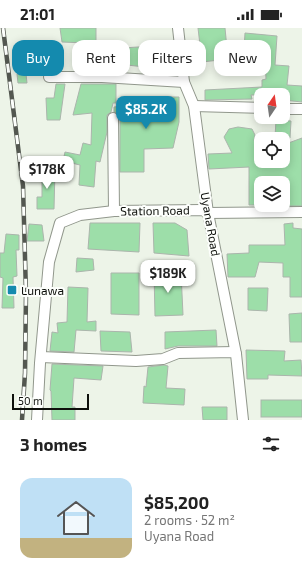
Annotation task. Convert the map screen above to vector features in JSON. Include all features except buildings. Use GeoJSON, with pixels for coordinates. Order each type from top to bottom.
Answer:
{"type":"FeatureCollection","features":[{"type":"Feature","properties":{"kind":"street","name":"Uyana Road"},"geometry":{"type":"LineString","coordinates":[[178,28],[184,82],[194,106],[208,213],[236,354],[243,420]]}},
{"type":"Feature","properties":{"kind":"street"},"geometry":{"type":"LineString","coordinates":[[49,77],[102,77],[184,82]]}},
{"type":"Feature","properties":{"kind":"street"},"geometry":{"type":"LineString","coordinates":[[194,106],[254,108]]}},
{"type":"Feature","properties":{"kind":"street"},"geometry":{"type":"LineString","coordinates":[[290,109],[302,109]]}},
{"type":"Feature","properties":{"kind":"street"},"geometry":{"type":"LineString","coordinates":[[113,118],[114,211]]}},
{"type":"Feature","properties":{"kind":"street","name":"Station Road"},"geometry":{"type":"LineString","coordinates":[[41,357],[49,262],[60,223],[80,215],[114,211],[202,210],[208,213],[302,212]]}},
{"type":"Feature","properties":{"kind":"street"},"geometry":{"type":"LineString","coordinates":[[37,420],[41,357],[136,361],[163,359],[178,353],[235,352],[236,354]]}},
{"type":"Feature","properties":{"kind":"railway"},"geometry":{"type":"LineString","coordinates":[[3,28],[23,186],[26,293],[25,373],[22,420]]}},
{"type":"Feature","properties":{"kind":"place","name":"Lunawa"},"geometry":{"type":"Point","coordinates":[12,290]}}]}
